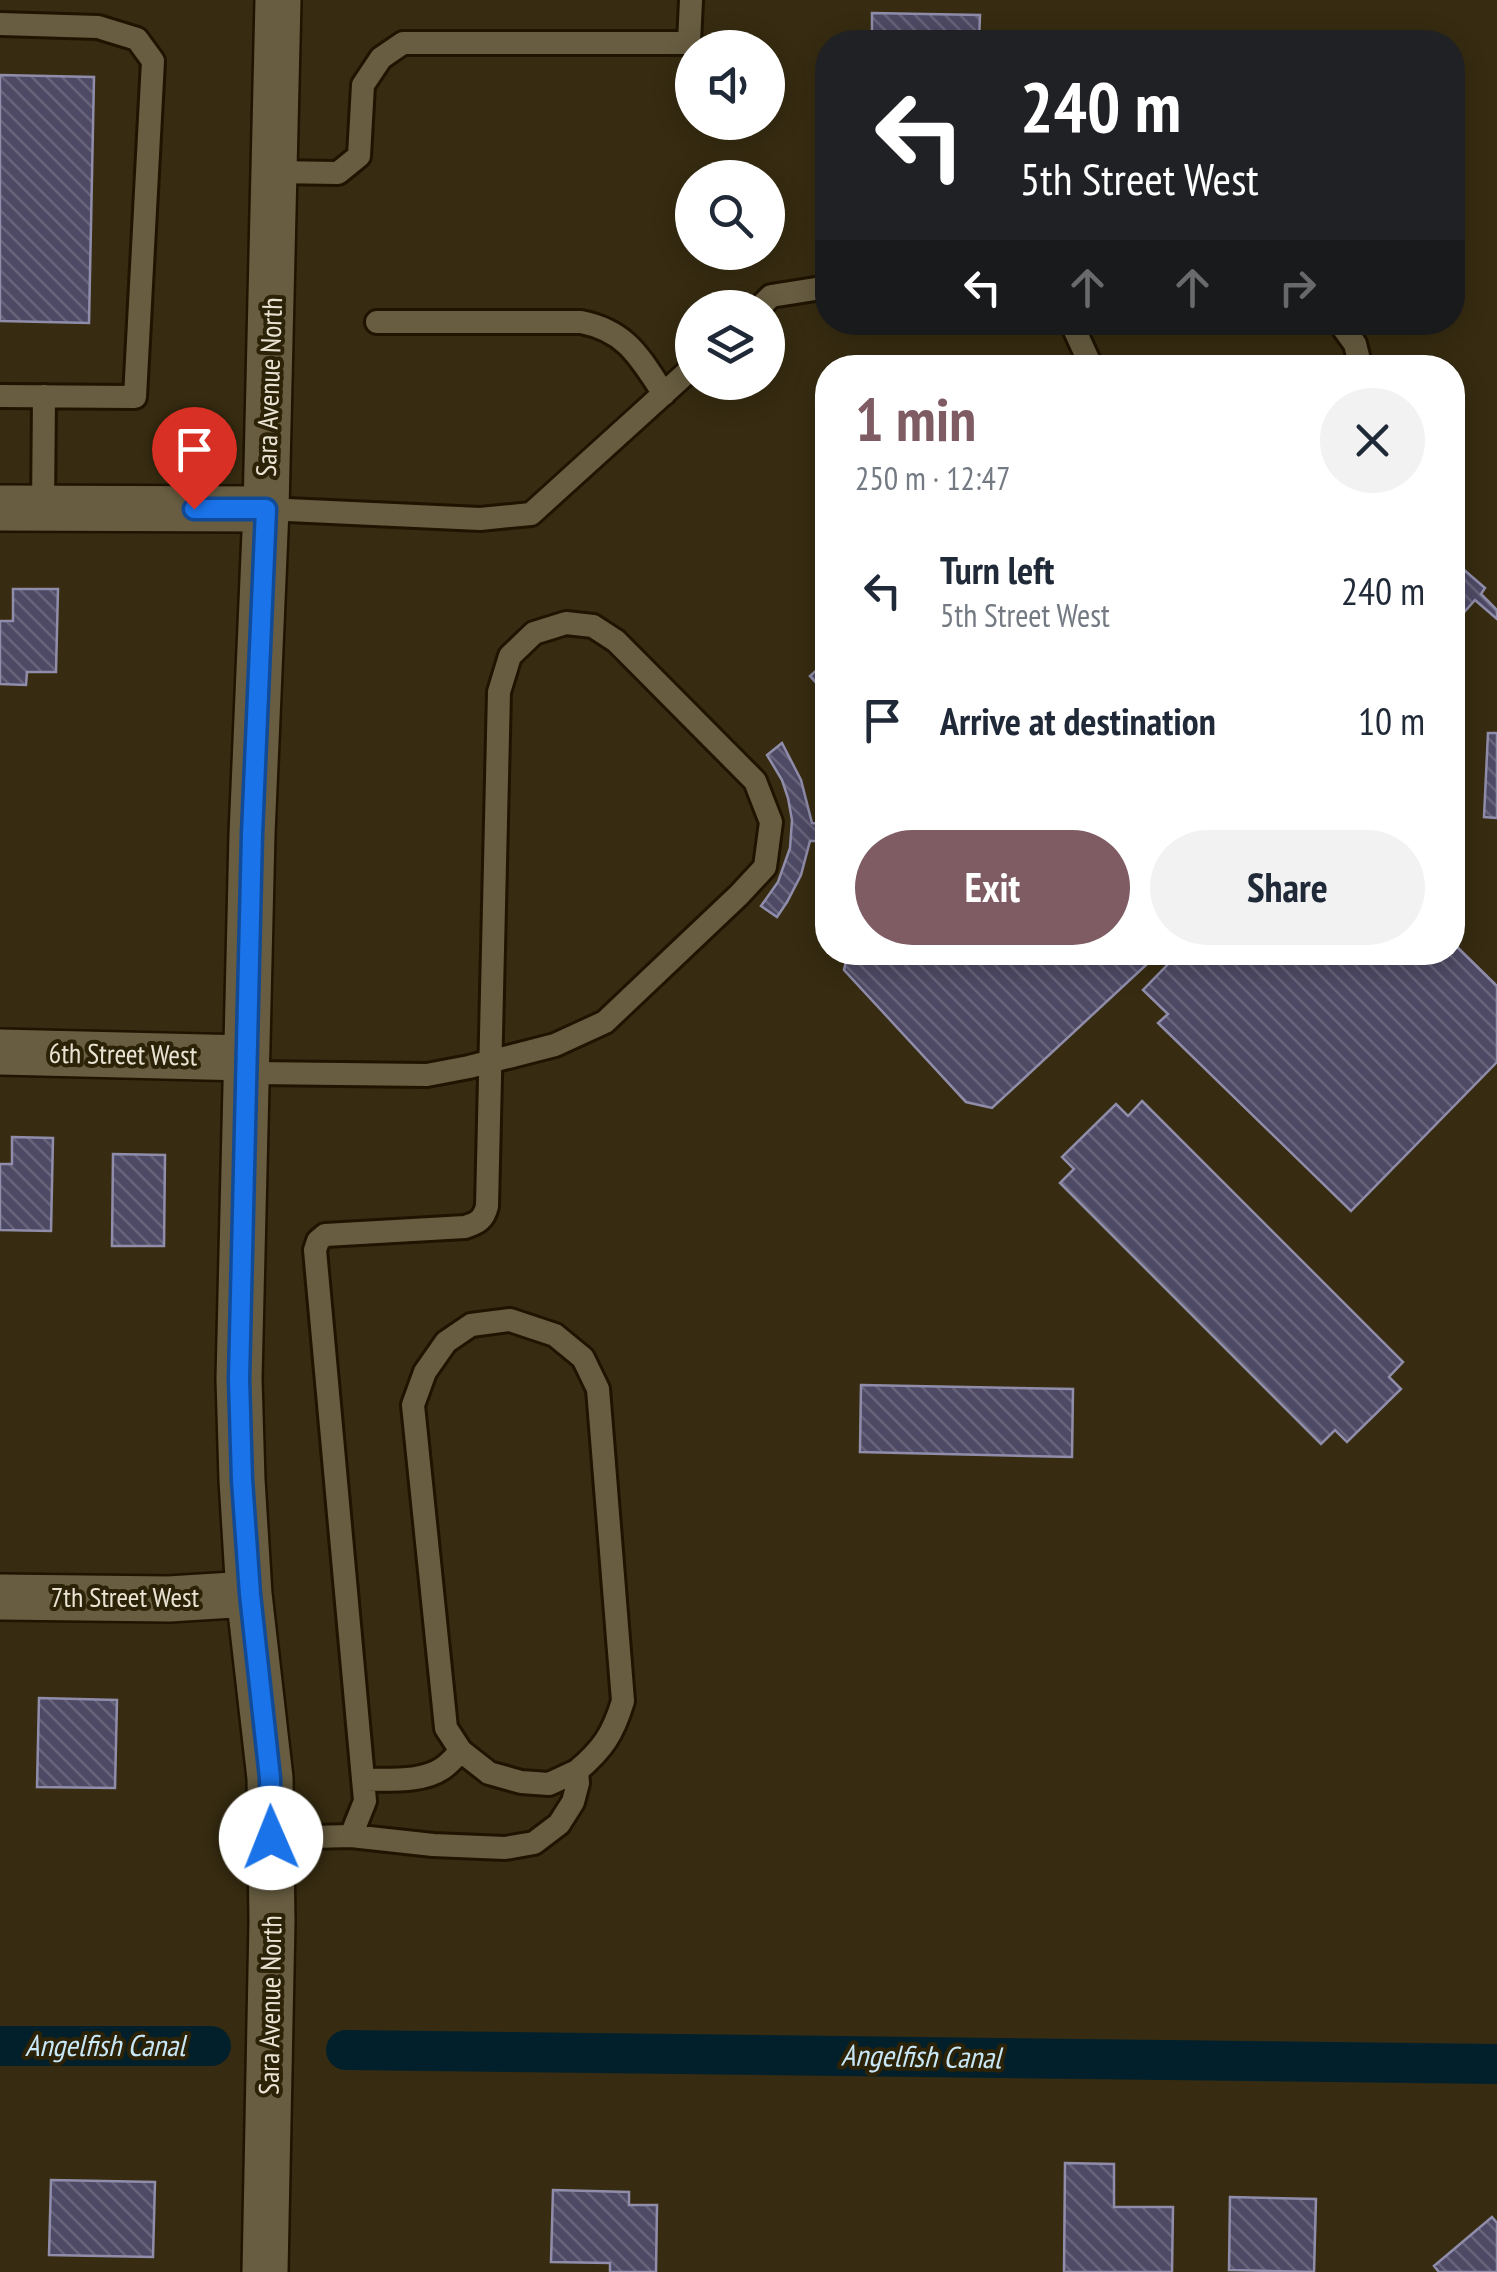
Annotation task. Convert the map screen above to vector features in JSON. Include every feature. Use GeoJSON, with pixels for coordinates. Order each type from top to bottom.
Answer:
{"type":"FeatureCollection","features":[{"type":"Feature","properties":{"kind":"street","name":"Sara Avenue North"},"geometry":{"type":"LineString","coordinates":[[265,2272],[272,1921],[270,1778],[250,1594],[239,1379],[278,0]]}},
{"type":"Feature","properties":{"kind":"street"},"geometry":{"type":"LineString","coordinates":[[21,508],[266,509]]}},
{"type":"Feature","properties":{"kind":"street","name":"6th Street West"},"geometry":{"type":"LineString","coordinates":[[0,1052],[246,1065]]}},
{"type":"Feature","properties":{"kind":"street","name":"7th Street West"},"geometry":{"type":"LineString","coordinates":[[0,1597],[168,1599],[250,1594]]}},
{"type":"Feature","properties":{"kind":"lane"},"geometry":{"type":"LineString","coordinates":[[275,172],[338,173],[358,156],[363,85],[381,58],[403,43],[689,43],[690,0]]}},
{"type":"Feature","properties":{"kind":"lane"},"geometry":{"type":"LineString","coordinates":[[0,24],[98,27],[137,39],[153,61],[135,397],[0,396]]}},
{"type":"Feature","properties":{"kind":"lane"},"geometry":{"type":"LineString","coordinates":[[785,294],[815,289]]}},
{"type":"Feature","properties":{"kind":"lane"},"geometry":{"type":"LineString","coordinates":[[377,322],[595,325],[616,334],[636,351],[664,394]]}},
{"type":"Feature","properties":{"kind":"lane"},"geometry":{"type":"LineString","coordinates":[[266,509],[480,518],[531,514],[675,384]]}},
{"type":"Feature","properties":{"kind":"lane"},"geometry":{"type":"LineString","coordinates":[[21,508],[44,396]]}},
{"type":"Feature","properties":{"kind":"lane"},"geometry":{"type":"LineString","coordinates":[[246,1065],[427,1075],[489,1062],[556,1045],[605,1022],[766,867],[771,822],[755,780],[616,642],[593,626],[566,623],[534,633],[510,656],[499,692],[489,1062],[487,1206],[484,1216],[477,1224],[466,1227],[325,1235],[314,1250],[364,1780],[365,1801],[351,1836]]}},
{"type":"Feature","properties":{"kind":"lane"},"geometry":{"type":"LineString","coordinates":[[510,1320],[555,1335],[582,1358],[598,1390],[623,1701],[615,1729],[597,1754],[576,1770],[549,1784],[521,1782],[489,1773],[461,1751],[446,1728],[412,1405],[425,1372],[446,1342],[472,1325],[510,1320]]}},
{"type":"Feature","properties":{"kind":"lane"},"geometry":{"type":"LineString","coordinates":[[364,1780],[426,1775],[442,1770],[461,1751]]}},
{"type":"Feature","properties":{"kind":"lane"},"geometry":{"type":"LineString","coordinates":[[271,1838],[351,1836],[506,1848],[534,1843],[559,1824],[573,1802],[578,1784],[576,1770]]}},
{"type":"Feature","properties":{"kind":"building"},"geometry":{"type":"Polygon","coordinates":[[[872,13],[980,15],[979,30],[872,30],[872,13]]]}},
{"type":"Feature","properties":{"kind":"building"},"geometry":{"type":"Polygon","coordinates":[[[0,75],[94,77],[89,323],[0,321],[0,75]]]}},
{"type":"Feature","properties":{"kind":"building"},"geometry":{"type":"Polygon","coordinates":[[[1465,571],[1485,588],[1481,594],[1497,610],[1497,619],[1475,600],[1465,611],[1465,571]]]}},
{"type":"Feature","properties":{"kind":"building"},"geometry":{"type":"Polygon","coordinates":[[[13,589],[58,589],[56,672],[27,672],[26,685],[0,684],[0,621],[13,621],[13,589]]]}},
{"type":"Feature","properties":{"kind":"building"},"geometry":{"type":"Polygon","coordinates":[[[1488,733],[1497,733],[1497,818],[1484,817],[1488,733]]]}},
{"type":"Feature","properties":{"kind":"building"},"geometry":{"type":"Polygon","coordinates":[[[782,743],[801,780],[815,823],[815,841],[810,841],[801,875],[777,917],[761,906],[778,882],[790,848],[792,820],[782,780],[767,755],[782,743]]]}},
{"type":"Feature","properties":{"kind":"building"},"geometry":{"type":"Polygon","coordinates":[[[1465,955],[1497,986],[1497,1062],[1351,1211],[1158,1023],[1168,1014],[1143,990],[1167,965],[1465,965],[1465,955]]]}},
{"type":"Feature","properties":{"kind":"building"},"geometry":{"type":"Polygon","coordinates":[[[845,965],[1146,965],[992,1108],[966,1102],[844,970],[845,965]]]}},
{"type":"Feature","properties":{"kind":"building"},"geometry":{"type":"Polygon","coordinates":[[[1142,1101],[1403,1362],[1389,1377],[1401,1389],[1347,1442],[1335,1430],[1321,1444],[1060,1183],[1074,1169],[1062,1157],[1116,1104],[1128,1116],[1142,1101]]]}},
{"type":"Feature","properties":{"kind":"building"},"geometry":{"type":"Polygon","coordinates":[[[12,1137],[53,1138],[51,1231],[0,1230],[0,1164],[12,1164],[12,1137]]]}},
{"type":"Feature","properties":{"kind":"building"},"geometry":{"type":"Polygon","coordinates":[[[113,1154],[165,1155],[164,1246],[112,1246],[113,1154]]]}},
{"type":"Feature","properties":{"kind":"building"},"geometry":{"type":"Polygon","coordinates":[[[861,1385],[1073,1389],[1072,1457],[860,1452],[861,1385]]]}},
{"type":"Feature","properties":{"kind":"building"},"geometry":{"type":"Polygon","coordinates":[[[39,1698],[117,1700],[115,1788],[37,1787],[39,1698]]]}},
{"type":"Feature","properties":{"kind":"building"},"geometry":{"type":"Polygon","coordinates":[[[1065,2163],[1114,2164],[1114,2207],[1173,2207],[1172,2272],[1064,2272],[1065,2163]]]}},
{"type":"Feature","properties":{"kind":"building"},"geometry":{"type":"Polygon","coordinates":[[[51,2180],[155,2182],[153,2257],[49,2255],[51,2180]]]}},
{"type":"Feature","properties":{"kind":"building"},"geometry":{"type":"Polygon","coordinates":[[[553,2190],[629,2192],[629,2205],[657,2205],[656,2272],[610,2272],[610,2263],[551,2262],[553,2190]]]}},
{"type":"Feature","properties":{"kind":"building"},"geometry":{"type":"Polygon","coordinates":[[[1230,2197],[1316,2199],[1314,2272],[1229,2270],[1230,2197]]]}},
{"type":"Feature","properties":{"kind":"building"},"geometry":{"type":"Polygon","coordinates":[[[1492,2217],[1497,2223],[1497,2272],[1439,2272],[1434,2266],[1492,2217]]]}},
{"type":"Feature","properties":{"kind":"waterway","name":"Angelfish Canal"},"geometry":{"type":"LineString","coordinates":[[0,2046],[211,2046]]}},
{"type":"Feature","properties":{"kind":"waterway","name":"Angelfish Canal"},"geometry":{"type":"LineString","coordinates":[[346,2050],[1497,2064]]}},
{"type":"Feature","properties":{"kind":"route"},"geometry":{"type":"LineString","coordinates":[[194,509],[266,509],[252,834],[239,1379],[242,1480],[270,1778],[271,1838]]}}]}
